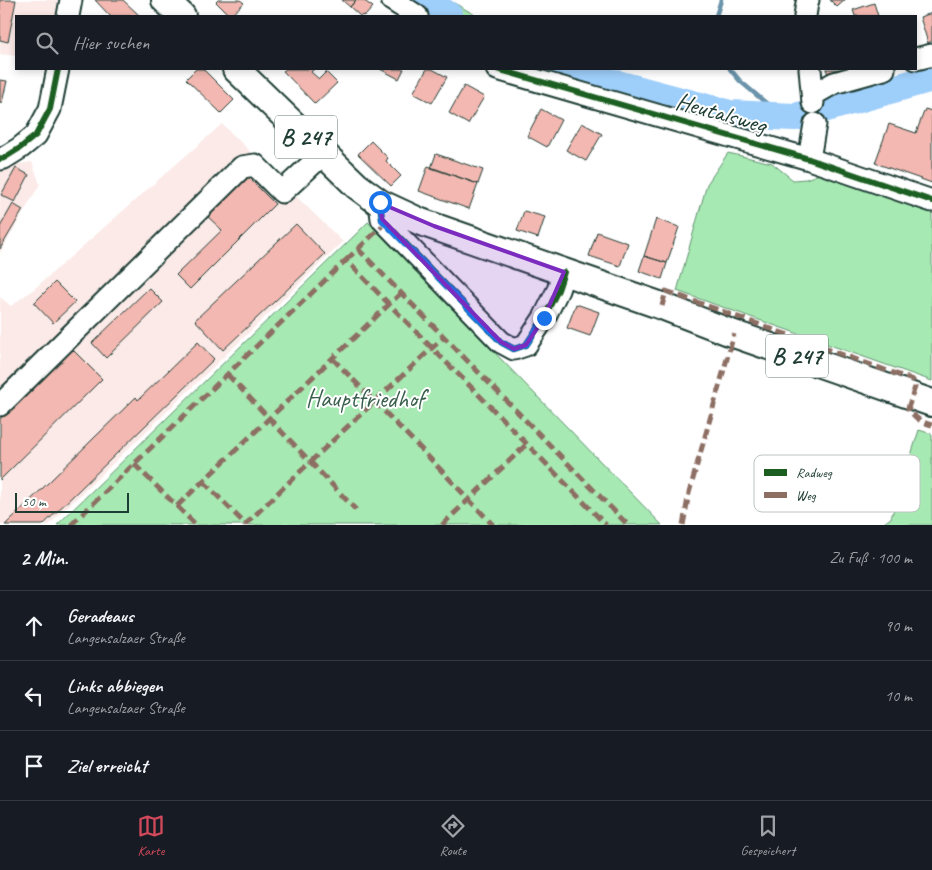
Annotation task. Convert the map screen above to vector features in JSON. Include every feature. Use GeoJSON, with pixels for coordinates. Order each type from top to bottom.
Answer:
{"type":"FeatureCollection","features":[{"type":"Feature","properties":{"kind":"main road"},"geometry":{"type":"LineString","coordinates":[[166,0],[181,15]]}},
{"type":"Feature","properties":{"kind":"main road","name":"B 247"},"geometry":{"type":"LineString","coordinates":[[237,70],[357,186],[380,202],[421,222],[932,403]]}},
{"type":"Feature","properties":{"kind":"street"},"geometry":{"type":"LineString","coordinates":[[68,15],[71,0]]}},
{"type":"Feature","properties":{"kind":"street"},"geometry":{"type":"LineString","coordinates":[[392,0],[415,15]]}},
{"type":"Feature","properties":{"kind":"street"},"geometry":{"type":"LineString","coordinates":[[805,15],[808,0]]}},
{"type":"Feature","properties":{"kind":"street"},"geometry":{"type":"LineString","coordinates":[[917,59],[932,55]]}},
{"type":"Feature","properties":{"kind":"street"},"geometry":{"type":"LineString","coordinates":[[0,159],[20,148],[36,135],[50,109],[58,70]]}},
{"type":"Feature","properties":{"kind":"street","name":"Heutalsweg"},"geometry":{"type":"LineString","coordinates":[[499,70],[809,159],[932,201]]}},
{"type":"Feature","properties":{"kind":"street"},"geometry":{"type":"LineString","coordinates":[[810,70],[813,99],[834,84],[881,70]]}},
{"type":"Feature","properties":{"kind":"street"},"geometry":{"type":"LineString","coordinates":[[809,159],[815,124]]}},
{"type":"Feature","properties":{"kind":"street"},"geometry":{"type":"LineString","coordinates":[[0,405],[242,167],[255,165],[282,192],[323,154]]}},
{"type":"Feature","properties":{"kind":"street"},"geometry":{"type":"LineString","coordinates":[[380,202],[382,220],[501,342],[514,349],[526,345],[544,318],[558,290],[564,272]]}},
{"type":"Feature","properties":{"kind":"highlighted area"},"geometry":{"type":"Polygon","coordinates":[[[380,203],[434,226],[564,272],[544,318],[526,345],[514,349],[501,342],[382,219],[380,203]]]}},
{"type":"Feature","properties":{"kind":"shaded area"},"geometry":{"type":"Polygon","coordinates":[[[0,0],[62,0],[59,15],[15,15],[15,56],[0,54],[0,0]]]}},
{"type":"Feature","properties":{"kind":"shaded area"},"geometry":{"type":"Polygon","coordinates":[[[222,124],[343,242],[49,525],[0,525],[0,297],[11,306],[34,289],[222,124]]]}},
{"type":"Feature","properties":{"kind":"shaded area"},"geometry":{"type":"Polygon","coordinates":[[[32,162],[40,184],[0,253],[0,167],[32,162]]]}},
{"type":"Feature","properties":{"kind":"green space"},"geometry":{"type":"Polygon","coordinates":[[[402,0],[449,0],[475,15],[424,15],[402,0]]]}},
{"type":"Feature","properties":{"kind":"green space"},"geometry":{"type":"Polygon","coordinates":[[[525,70],[611,70],[691,94],[681,114],[525,70]]]}},
{"type":"Feature","properties":{"kind":"green space"},"geometry":{"type":"Polygon","coordinates":[[[728,153],[772,163],[793,180],[806,179],[822,173],[932,209],[932,381],[677,291],[707,184],[728,153]]]}},
{"type":"Feature","properties":{"kind":"green space","name":"Hauptfriedhof"},"geometry":{"type":"Polygon","coordinates":[[[368,222],[662,525],[57,525],[354,236],[368,222]]]}},
{"type":"Feature","properties":{"kind":"green space"},"geometry":{"type":"Polygon","coordinates":[[[919,430],[932,434],[932,525],[881,525],[891,518],[893,512],[920,512],[920,455],[911,455],[919,430]]]}},
{"type":"Feature","properties":{"kind":"building"},"geometry":{"type":"Polygon","coordinates":[[[0,0],[16,0],[8,42],[0,40],[0,0]]]}},
{"type":"Feature","properties":{"kind":"building"},"geometry":{"type":"Polygon","coordinates":[[[95,0],[123,0],[139,15],[109,15],[95,0]]]}},
{"type":"Feature","properties":{"kind":"building"},"geometry":{"type":"Polygon","coordinates":[[[218,0],[240,0],[244,3],[229,15],[216,2],[218,0]]]}},
{"type":"Feature","properties":{"kind":"building"},"geometry":{"type":"Polygon","coordinates":[[[342,0],[356,0],[350,7],[342,0]]]}},
{"type":"Feature","properties":{"kind":"building"},"geometry":{"type":"Polygon","coordinates":[[[356,0],[363,0],[373,7],[366,15],[359,15],[350,7],[356,0]]]}},
{"type":"Feature","properties":{"kind":"building"},"geometry":{"type":"Polygon","coordinates":[[[830,0],[845,0],[837,7],[830,0]]]}},
{"type":"Feature","properties":{"kind":"building"},"geometry":{"type":"Polygon","coordinates":[[[874,3],[878,15],[855,15],[853,10],[874,3]]]}},
{"type":"Feature","properties":{"kind":"building"},"geometry":{"type":"Polygon","coordinates":[[[932,13],[932,41],[928,43],[920,17],[932,13]]]}},
{"type":"Feature","properties":{"kind":"building"},"geometry":{"type":"Polygon","coordinates":[[[195,70],[204,70],[234,100],[221,113],[186,79],[195,70]]]}},
{"type":"Feature","properties":{"kind":"building"},"geometry":{"type":"Polygon","coordinates":[[[313,70],[311,72],[319,79],[326,72],[337,83],[315,104],[283,71],[313,70]]]}},
{"type":"Feature","properties":{"kind":"building"},"geometry":{"type":"Polygon","coordinates":[[[382,70],[404,70],[399,79],[382,70]]]}},
{"type":"Feature","properties":{"kind":"building"},"geometry":{"type":"Polygon","coordinates":[[[426,70],[434,70],[447,77],[432,103],[413,93],[426,70]]]}},
{"type":"Feature","properties":{"kind":"building"},"geometry":{"type":"Polygon","coordinates":[[[826,70],[842,70],[828,74],[826,70]]]}},
{"type":"Feature","properties":{"kind":"building"},"geometry":{"type":"Polygon","coordinates":[[[0,80],[7,81],[2,103],[0,103],[0,80]]]}},
{"type":"Feature","properties":{"kind":"building"},"geometry":{"type":"Polygon","coordinates":[[[464,86],[484,97],[468,124],[449,113],[464,86]]]}},
{"type":"Feature","properties":{"kind":"building"},"geometry":{"type":"Polygon","coordinates":[[[541,109],[561,120],[547,147],[527,136],[541,109]]]}},
{"type":"Feature","properties":{"kind":"building"},"geometry":{"type":"Polygon","coordinates":[[[925,109],[932,111],[932,183],[875,163],[889,124],[916,133],[925,109]]]}},
{"type":"Feature","properties":{"kind":"building"},"geometry":{"type":"Polygon","coordinates":[[[582,123],[602,134],[586,161],[566,150],[582,123]]]}},
{"type":"Feature","properties":{"kind":"building"},"geometry":{"type":"Polygon","coordinates":[[[371,141],[388,158],[386,161],[401,176],[391,186],[358,154],[371,141]]]}},
{"type":"Feature","properties":{"kind":"building"},"geometry":{"type":"Polygon","coordinates":[[[436,154],[483,170],[478,184],[431,168],[436,154]]]}},
{"type":"Feature","properties":{"kind":"building"},"geometry":{"type":"Polygon","coordinates":[[[428,166],[478,184],[469,209],[419,191],[428,166]]]}},
{"type":"Feature","properties":{"kind":"building"},"geometry":{"type":"Polygon","coordinates":[[[16,168],[29,175],[15,202],[1,195],[16,168]]]}},
{"type":"Feature","properties":{"kind":"building"},"geometry":{"type":"Polygon","coordinates":[[[246,175],[275,204],[190,289],[176,275],[222,230],[206,215],[246,175]]]}},
{"type":"Feature","properties":{"kind":"building"},"geometry":{"type":"Polygon","coordinates":[[[13,204],[23,210],[0,249],[0,227],[13,204]]]}},
{"type":"Feature","properties":{"kind":"building"},"geometry":{"type":"Polygon","coordinates":[[[524,211],[545,217],[538,238],[517,231],[524,211]]]}},
{"type":"Feature","properties":{"kind":"building"},"geometry":{"type":"Polygon","coordinates":[[[656,219],[679,227],[667,263],[644,256],[656,219]]]}},
{"type":"Feature","properties":{"kind":"building"},"geometry":{"type":"Polygon","coordinates":[[[296,224],[325,254],[223,350],[195,320],[296,224]]]}},
{"type":"Feature","properties":{"kind":"building"},"geometry":{"type":"Polygon","coordinates":[[[597,232],[628,243],[620,266],[589,256],[597,232]]]}},
{"type":"Feature","properties":{"kind":"building"},"geometry":{"type":"Polygon","coordinates":[[[644,256],[667,263],[662,279],[639,271],[644,256]]]}},
{"type":"Feature","properties":{"kind":"building"},"geometry":{"type":"Polygon","coordinates":[[[55,282],[75,302],[53,323],[34,303],[55,282]]]}},
{"type":"Feature","properties":{"kind":"building"},"geometry":{"type":"Polygon","coordinates":[[[149,288],[163,302],[106,358],[92,343],[149,288]]]}},
{"type":"Feature","properties":{"kind":"building"},"geometry":{"type":"Polygon","coordinates":[[[576,304],[599,312],[590,336],[567,328],[576,304]]]}},
{"type":"Feature","properties":{"kind":"building"},"geometry":{"type":"Polygon","coordinates":[[[198,342],[214,359],[43,525],[5,525],[136,397],[138,400],[198,342]]]}},
{"type":"Feature","properties":{"kind":"building"},"geometry":{"type":"Polygon","coordinates":[[[71,348],[102,379],[0,480],[0,419],[71,348]]]}},
{"type":"Feature","properties":{"kind":"waterway"},"geometry":{"type":"LineString","coordinates":[[426,0],[448,15]]}},
{"type":"Feature","properties":{"kind":"waterway"},"geometry":{"type":"LineString","coordinates":[[716,15],[721,0]]}},
{"type":"Feature","properties":{"kind":"waterway"},"geometry":{"type":"LineString","coordinates":[[565,70],[730,114],[795,117],[932,78]]}},
{"type":"Feature","properties":{"kind":"waterway"},"geometry":{"type":"LineString","coordinates":[[731,70],[740,81],[766,103],[790,117]]}},
{"type":"Feature","properties":{"kind":"marked path"},"geometry":{"type":"LineString","coordinates":[[358,249],[385,223]]}},
{"type":"Feature","properties":{"kind":"marked path"},"geometry":{"type":"LineString","coordinates":[[346,260],[358,249],[628,525]]}},
{"type":"Feature","properties":{"kind":"marked path"},"geometry":{"type":"LineString","coordinates":[[71,525],[346,260],[606,525]]}},
{"type":"Feature","properties":{"kind":"marked path"},"geometry":{"type":"LineString","coordinates":[[662,306],[666,291],[913,380],[915,387],[908,408],[918,419],[932,425]]}},
{"type":"Feature","properties":{"kind":"marked path"},"geometry":{"type":"LineString","coordinates":[[177,506],[401,293]]}},
{"type":"Feature","properties":{"kind":"marked path"},"geometry":{"type":"LineString","coordinates":[[683,525],[689,493],[734,334]]}},
{"type":"Feature","properties":{"kind":"marked path"},"geometry":{"type":"LineString","coordinates":[[245,525],[444,337]]}},
{"type":"Feature","properties":{"kind":"marked path"},"geometry":{"type":"LineString","coordinates":[[332,358],[493,525]]}},
{"type":"Feature","properties":{"kind":"marked path"},"geometry":{"type":"LineString","coordinates":[[227,374],[356,510]]}},
{"type":"Feature","properties":{"kind":"marked path"},"geometry":{"type":"LineString","coordinates":[[442,525],[527,444]]}},
{"type":"Feature","properties":{"kind":"marked path"},"geometry":{"type":"LineString","coordinates":[[134,464],[196,525]]}},
{"type":"Feature","properties":{"kind":"marked path"},"geometry":{"type":"LineString","coordinates":[[203,481],[246,525]]}},
{"type":"Feature","properties":{"kind":"cycle path"},"geometry":{"type":"LineString","coordinates":[[0,159],[20,148],[36,135],[50,109],[58,70]]}},
{"type":"Feature","properties":{"kind":"cycle path"},"geometry":{"type":"LineString","coordinates":[[500,70],[809,159],[932,201]]}},
{"type":"Feature","properties":{"kind":"cycle path"},"geometry":{"type":"LineString","coordinates":[[380,203],[382,219],[501,342],[514,349],[526,345],[544,318],[558,290],[564,272]]}},
{"type":"Feature","properties":{"kind":"route"},"geometry":{"type":"LineString","coordinates":[[380,202],[382,220],[501,342],[514,349],[526,345],[544,318]]}}]}
